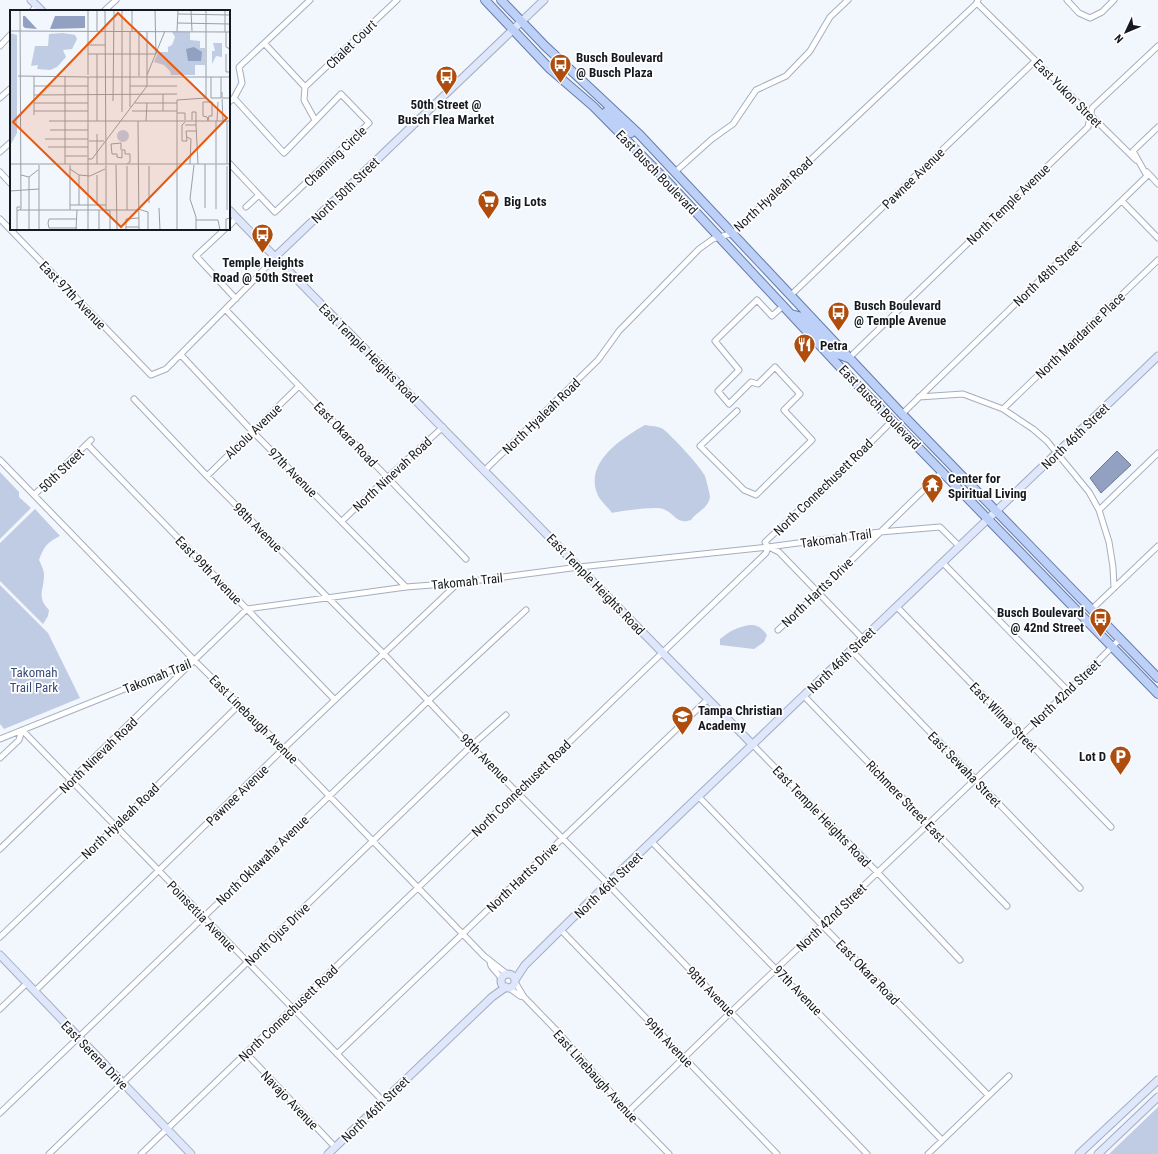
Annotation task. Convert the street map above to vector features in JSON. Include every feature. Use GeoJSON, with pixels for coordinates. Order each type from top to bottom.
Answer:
{"type":"FeatureCollection","features":[{"type":"Feature","properties":{"kind":"main road","name":"East Busch Boulevard"},"geometry":{"type":"LineString","coordinates":[[485,0],[550,69],[593,106],[666,180],[840,367],[943,471],[1158,694]]}},
{"type":"Feature","properties":{"kind":"main road","name":"East Busch Boulevard"},"geometry":{"type":"LineString","coordinates":[[501,0],[545,46],[640,135],[893,405],[1158,678]]}},
{"type":"Feature","properties":{"kind":"main road"},"geometry":{"type":"LineString","coordinates":[[593,106],[608,113],[629,132],[640,135]]}},
{"type":"Feature","properties":{"kind":"main road"},"geometry":{"type":"LineString","coordinates":[[790,314],[802,317],[835,353],[849,358]]}},
{"type":"Feature","properties":{"kind":"main road"},"geometry":{"type":"LineString","coordinates":[[840,367],[858,373],[884,401],[893,405]]}},
{"type":"Feature","properties":{"kind":"main road"},"geometry":{"type":"LineString","coordinates":[[892,421],[902,422],[908,426],[933,451],[940,453]]}},
{"type":"Feature","properties":{"kind":"street"},"geometry":{"type":"LineString","coordinates":[[32,0],[37,9]]}},
{"type":"Feature","properties":{"kind":"street"},"geometry":{"type":"LineString","coordinates":[[105,10],[116,0]]}},
{"type":"Feature","properties":{"kind":"street"},"geometry":{"type":"LineString","coordinates":[[230,101],[234,98],[242,83],[239,68],[310,0]]}},
{"type":"Feature","properties":{"kind":"street","name":"Chalet Court"},"geometry":{"type":"LineString","coordinates":[[305,87],[397,0]]}},
{"type":"Feature","properties":{"kind":"street","name":"North 50th Street"},"geometry":{"type":"LineString","coordinates":[[146,372],[151,375],[166,369],[182,355],[236,300],[274,257],[544,0]]}},
{"type":"Feature","properties":{"kind":"street"},"geometry":{"type":"LineString","coordinates":[[675,172],[712,139],[733,124],[756,90],[786,76],[810,51],[830,17],[848,0]]}},
{"type":"Feature","properties":{"kind":"street"},"geometry":{"type":"LineString","coordinates":[[1067,0],[1079,13],[1090,18],[1102,12],[1114,0]]}},
{"type":"Feature","properties":{"kind":"street","name":"East Yukon Street"},"geometry":{"type":"LineString","coordinates":[[975,2],[1139,163],[1158,184]]}},
{"type":"Feature","properties":{"kind":"street","name":"North Hyaleah Road"},"geometry":{"type":"LineString","coordinates":[[485,470],[598,360],[619,331],[699,249],[709,241],[719,236],[733,233],[975,2]]}},
{"type":"Feature","properties":{"kind":"street"},"geometry":{"type":"LineString","coordinates":[[0,46],[10,35]]}},
{"type":"Feature","properties":{"kind":"street"},"geometry":{"type":"LineString","coordinates":[[265,44],[305,87],[304,100],[315,120]]}},
{"type":"Feature","properties":{"kind":"street","name":"North Temple Avenue"},"geometry":{"type":"LineString","coordinates":[[849,358],[1088,127],[1092,108],[1158,46]]}},
{"type":"Feature","properties":{"kind":"street","name":"Pawnee Avenue"},"geometry":{"type":"LineString","coordinates":[[791,295],[1035,61]]}},
{"type":"Feature","properties":{"kind":"street"},"geometry":{"type":"LineString","coordinates":[[0,98],[10,89]]}},
{"type":"Feature","properties":{"kind":"street","name":"Channing Circle"},"geometry":{"type":"LineString","coordinates":[[234,98],[284,153],[341,94],[369,123],[275,212],[259,195]]}},
{"type":"Feature","properties":{"kind":"street","name":"North 48th Street"},"geometry":{"type":"LineString","coordinates":[[902,414],[1147,176],[1133,151],[1158,127]]}},
{"type":"Feature","properties":{"kind":"street"},"geometry":{"type":"LineString","coordinates":[[0,152],[10,143]]}},
{"type":"Feature","properties":{"kind":"street"},"geometry":{"type":"LineString","coordinates":[[230,164],[259,195],[246,207]]}},
{"type":"Feature","properties":{"kind":"street"},"geometry":{"type":"LineString","coordinates":[[0,172],[10,183]]}},
{"type":"Feature","properties":{"kind":"street"},"geometry":{"type":"LineString","coordinates":[[1122,201],[1158,238]]}},
{"type":"Feature","properties":{"kind":"street","name":"East Temple Heights Road"},"geometry":{"type":"LineString","coordinates":[[230,211],[663,652],[878,873],[960,960]]}},
{"type":"Feature","properties":{"kind":"street"},"geometry":{"type":"LineString","coordinates":[[230,225],[236,218]]}},
{"type":"Feature","properties":{"kind":"street","name":"East 97th Avenue"},"geometry":{"type":"LineString","coordinates":[[0,219],[10,229]]}},
{"type":"Feature","properties":{"kind":"street","name":"East 97th Avenue"},"geometry":{"type":"LineString","coordinates":[[10,230],[146,372]]}},
{"type":"Feature","properties":{"kind":"street"},"geometry":{"type":"LineString","coordinates":[[224,230],[196,256],[236,300]]}},
{"type":"Feature","properties":{"kind":"street","name":"North Mandarine Place"},"geometry":{"type":"LineString","coordinates":[[1003,409],[1158,260]]}},
{"type":"Feature","properties":{"kind":"street"},"geometry":{"type":"LineString","coordinates":[[737,411],[700,446],[744,490],[756,495],[812,440],[784,410],[800,394],[776,367],[758,384],[751,382],[730,404],[718,391],[740,370],[715,341],[757,300],[772,316],[782,306]]}},
{"type":"Feature","properties":{"kind":"street","name":"East Okara Road"},"geometry":{"type":"LineString","coordinates":[[226,310],[466,559]]}},
{"type":"Feature","properties":{"kind":"street","name":"97th Avenue"},"geometry":{"type":"LineString","coordinates":[[182,355],[252,431],[406,587]]}},
{"type":"Feature","properties":{"kind":"street","name":"North 46th Street"},"geometry":{"type":"LineString","coordinates":[[328,1154],[492,997],[607,884],[1158,356]]}},
{"type":"Feature","properties":{"kind":"street","name":"Alcolu Avenue"},"geometry":{"type":"LineString","coordinates":[[207,476],[299,386]]}},
{"type":"Feature","properties":{"kind":"street"},"geometry":{"type":"LineString","coordinates":[[918,398],[963,394],[1003,409],[1033,429],[1047,441],[1089,492],[1099,510],[1109,542],[1113,567],[1114,588]]}},
{"type":"Feature","properties":{"kind":"street","name":"98th Avenue"},"geometry":{"type":"LineString","coordinates":[[134,399],[207,476],[384,654],[428,701],[563,838],[867,1154]]}},
{"type":"Feature","properties":{"kind":"street","name":"North Connechusett Road"},"geometry":{"type":"LineString","coordinates":[[141,1154],[766,553],[768,547],[765,542],[892,421]]}},
{"type":"Feature","properties":{"kind":"street","name":"North Ninevah Road"},"geometry":{"type":"LineString","coordinates":[[342,521],[443,427]]}},
{"type":"Feature","properties":{"kind":"street","name":"50th Street"},"geometry":{"type":"LineString","coordinates":[[34,495],[89,442]]}},
{"type":"Feature","properties":{"kind":"street","name":"East 99th Avenue"},"geometry":{"type":"LineString","coordinates":[[89,442],[247,609],[336,700]]}},
{"type":"Feature","properties":{"kind":"street"},"geometry":{"type":"LineString","coordinates":[[1099,510],[1158,453]]}},
{"type":"Feature","properties":{"kind":"street","name":"East Linebaugh Avenue"},"geometry":{"type":"LineString","coordinates":[[0,460],[195,661],[284,749],[417,888],[490,962],[494,963],[508,981],[558,1032],[628,1112],[668,1154]]}},
{"type":"Feature","properties":{"kind":"street","name":"North Hartts Drive"},"geometry":{"type":"LineString","coordinates":[[778,630],[943,471]]}},
{"type":"Feature","properties":{"kind":"street","name":"Takomah Trail"},"geometry":{"type":"LineString","coordinates":[[0,738],[195,661],[247,609],[406,587],[458,583],[580,567],[768,547],[880,532],[940,526],[960,547]]}},
{"type":"Feature","properties":{"kind":"street"},"geometry":{"type":"LineString","coordinates":[[1092,609],[1158,546]]}},
{"type":"Feature","properties":{"kind":"street"},"geometry":{"type":"LineString","coordinates":[[768,547],[779,552],[863,639]]}},
{"type":"Feature","properties":{"kind":"street"},"geometry":{"type":"LineString","coordinates":[[943,563],[1068,691]]}},
{"type":"Feature","properties":{"kind":"street","name":"Pawnee Avenue"},"geometry":{"type":"LineString","coordinates":[[35,991],[284,749],[458,583]]}},
{"type":"Feature","properties":{"kind":"street","name":"East Wilma Street"},"geometry":{"type":"LineString","coordinates":[[897,607],[1111,827]]}},
{"type":"Feature","properties":{"kind":"street","name":"North Oklawaha Avenue"},"geometry":{"type":"LineString","coordinates":[[0,1113],[428,701],[526,610]]}},
{"type":"Feature","properties":{"kind":"street","name":"North 42nd Street"},"geometry":{"type":"LineString","coordinates":[[628,1112],[878,873],[928,823],[1068,691],[1120,639]]}},
{"type":"Feature","properties":{"kind":"street","name":"East Sewaha Street"},"geometry":{"type":"LineString","coordinates":[[851,650],[1080,888]]}},
{"type":"Feature","properties":{"kind":"street","name":"North Ninevah Road"},"geometry":{"type":"LineString","coordinates":[[0,849],[195,661]]}},
{"type":"Feature","properties":{"kind":"street","name":"Richmere Street East"},"geometry":{"type":"LineString","coordinates":[[804,696],[1007,906]]}},
{"type":"Feature","properties":{"kind":"street","name":"North Hartts Drive"},"geometry":{"type":"LineString","coordinates":[[337,1054],[708,699]]}},
{"type":"Feature","properties":{"kind":"street","name":"North Hyaleah Road"},"geometry":{"type":"LineString","coordinates":[[0,937],[239,705]]}},
{"type":"Feature","properties":{"kind":"street","name":"North Ojus Drive"},"geometry":{"type":"LineString","coordinates":[[49,1154],[506,715]]}},
{"type":"Feature","properties":{"kind":"street"},"geometry":{"type":"LineString","coordinates":[[0,758],[19,740],[22,730]]}},
{"type":"Feature","properties":{"kind":"street","name":"Poinsettia Avenue"},"geometry":{"type":"LineString","coordinates":[[22,730],[383,1101]]}},
{"type":"Feature","properties":{"kind":"street","name":"East Okara Road"},"geometry":{"type":"LineString","coordinates":[[699,797],[988,1095]]}},
{"type":"Feature","properties":{"kind":"street","name":"97th Avenue"},"geometry":{"type":"LineString","coordinates":[[652,842],[942,1140]]}},
{"type":"Feature","properties":{"kind":"street","name":"99th Avenue"},"geometry":{"type":"LineString","coordinates":[[561,930],[777,1154]]}},
{"type":"Feature","properties":{"kind":"street","name":"East Serena Drive"},"geometry":{"type":"LineString","coordinates":[[0,956],[191,1154]]}},
{"type":"Feature","properties":{"kind":"street"},"geometry":{"type":"LineString","coordinates":[[0,1008],[27,983]]}},
{"type":"Feature","properties":{"kind":"street","name":"Navajo Avenue"},"geometry":{"type":"LineString","coordinates":[[246,1053],[335,1147]]}},
{"type":"Feature","properties":{"kind":"street"},"geometry":{"type":"LineString","coordinates":[[928,1154],[1009,1076]]}},
{"type":"Feature","properties":{"kind":"street"},"geometry":{"type":"LineString","coordinates":[[1080,1154],[1158,1080]]}},
{"type":"Feature","properties":{"kind":"street"},"geometry":{"type":"LineString","coordinates":[[1098,1154],[1158,1097]]}},
{"type":"Feature","properties":{"kind":"green space"},"geometry":{"type":"Polygon","coordinates":[[[645,425],[663,429],[686,451],[705,476],[710,495],[709,501],[707,505],[691,520],[679,520],[667,511],[659,508],[638,509],[612,513],[598,496],[595,482],[596,471],[601,461],[617,444],[645,425]]]}},
{"type":"Feature","properties":{"kind":"green space"},"geometry":{"type":"Polygon","coordinates":[[[0,472],[19,492],[19,497],[31,508],[0,539],[0,472]]]}},
{"type":"Feature","properties":{"kind":"green space"},"geometry":{"type":"Polygon","coordinates":[[[35,509],[60,536],[52,540],[47,545],[39,560],[44,573],[42,597],[49,610],[48,616],[43,624],[0,581],[0,543],[35,509]]]}},
{"type":"Feature","properties":{"kind":"green space","name":"Takomah Trail Park"},"geometry":{"type":"Polygon","coordinates":[[[0,585],[48,633],[80,698],[4,729],[0,724],[0,585]]]}},
{"type":"Feature","properties":{"kind":"green space"},"geometry":{"type":"Polygon","coordinates":[[[750,625],[760,627],[767,635],[764,642],[754,649],[720,645],[720,639],[727,634],[737,628],[750,625]]]}},
{"type":"Feature","properties":{"kind":"green space"},"geometry":{"type":"Polygon","coordinates":[[[1158,1107],[1158,1154],[1109,1154],[1158,1107]]]}},
{"type":"Feature","properties":{"kind":"shaded area"},"geometry":{"type":"Polygon","coordinates":[[[1117,451],[1131,465],[1101,493],[1090,478],[1117,451]]]}},
{"type":"Feature","properties":{"kind":"place","name":"Busch Boulevard @ Busch Plaza"},"geometry":{"type":"Point","coordinates":[560,84]}},
{"type":"Feature","properties":{"kind":"place","name":"50th Street @ Busch Flea Market"},"geometry":{"type":"Point","coordinates":[446,96]}},
{"type":"Feature","properties":{"kind":"place","name":"Big Lots"},"geometry":{"type":"Point","coordinates":[488,220]}},
{"type":"Feature","properties":{"kind":"place","name":"Temple Heights Road @ 50th Street"},"geometry":{"type":"Point","coordinates":[263,254]}},
{"type":"Feature","properties":{"kind":"place","name":"Busch Boulevard @ Temple Avenue"},"geometry":{"type":"Point","coordinates":[839,332]}},
{"type":"Feature","properties":{"kind":"place","name":"Petra"},"geometry":{"type":"Point","coordinates":[805,364]}},
{"type":"Feature","properties":{"kind":"place","name":"Center for Spiritual Living"},"geometry":{"type":"Point","coordinates":[933,504]}},
{"type":"Feature","properties":{"kind":"place","name":"Busch Boulevard @ 42nd Street"},"geometry":{"type":"Point","coordinates":[1100,638]}},
{"type":"Feature","properties":{"kind":"place","name":"Tampa Christian Academy"},"geometry":{"type":"Point","coordinates":[683,736]}},
{"type":"Feature","properties":{"kind":"place","name":"Lot D"},"geometry":{"type":"Point","coordinates":[1121,776]}}]}
